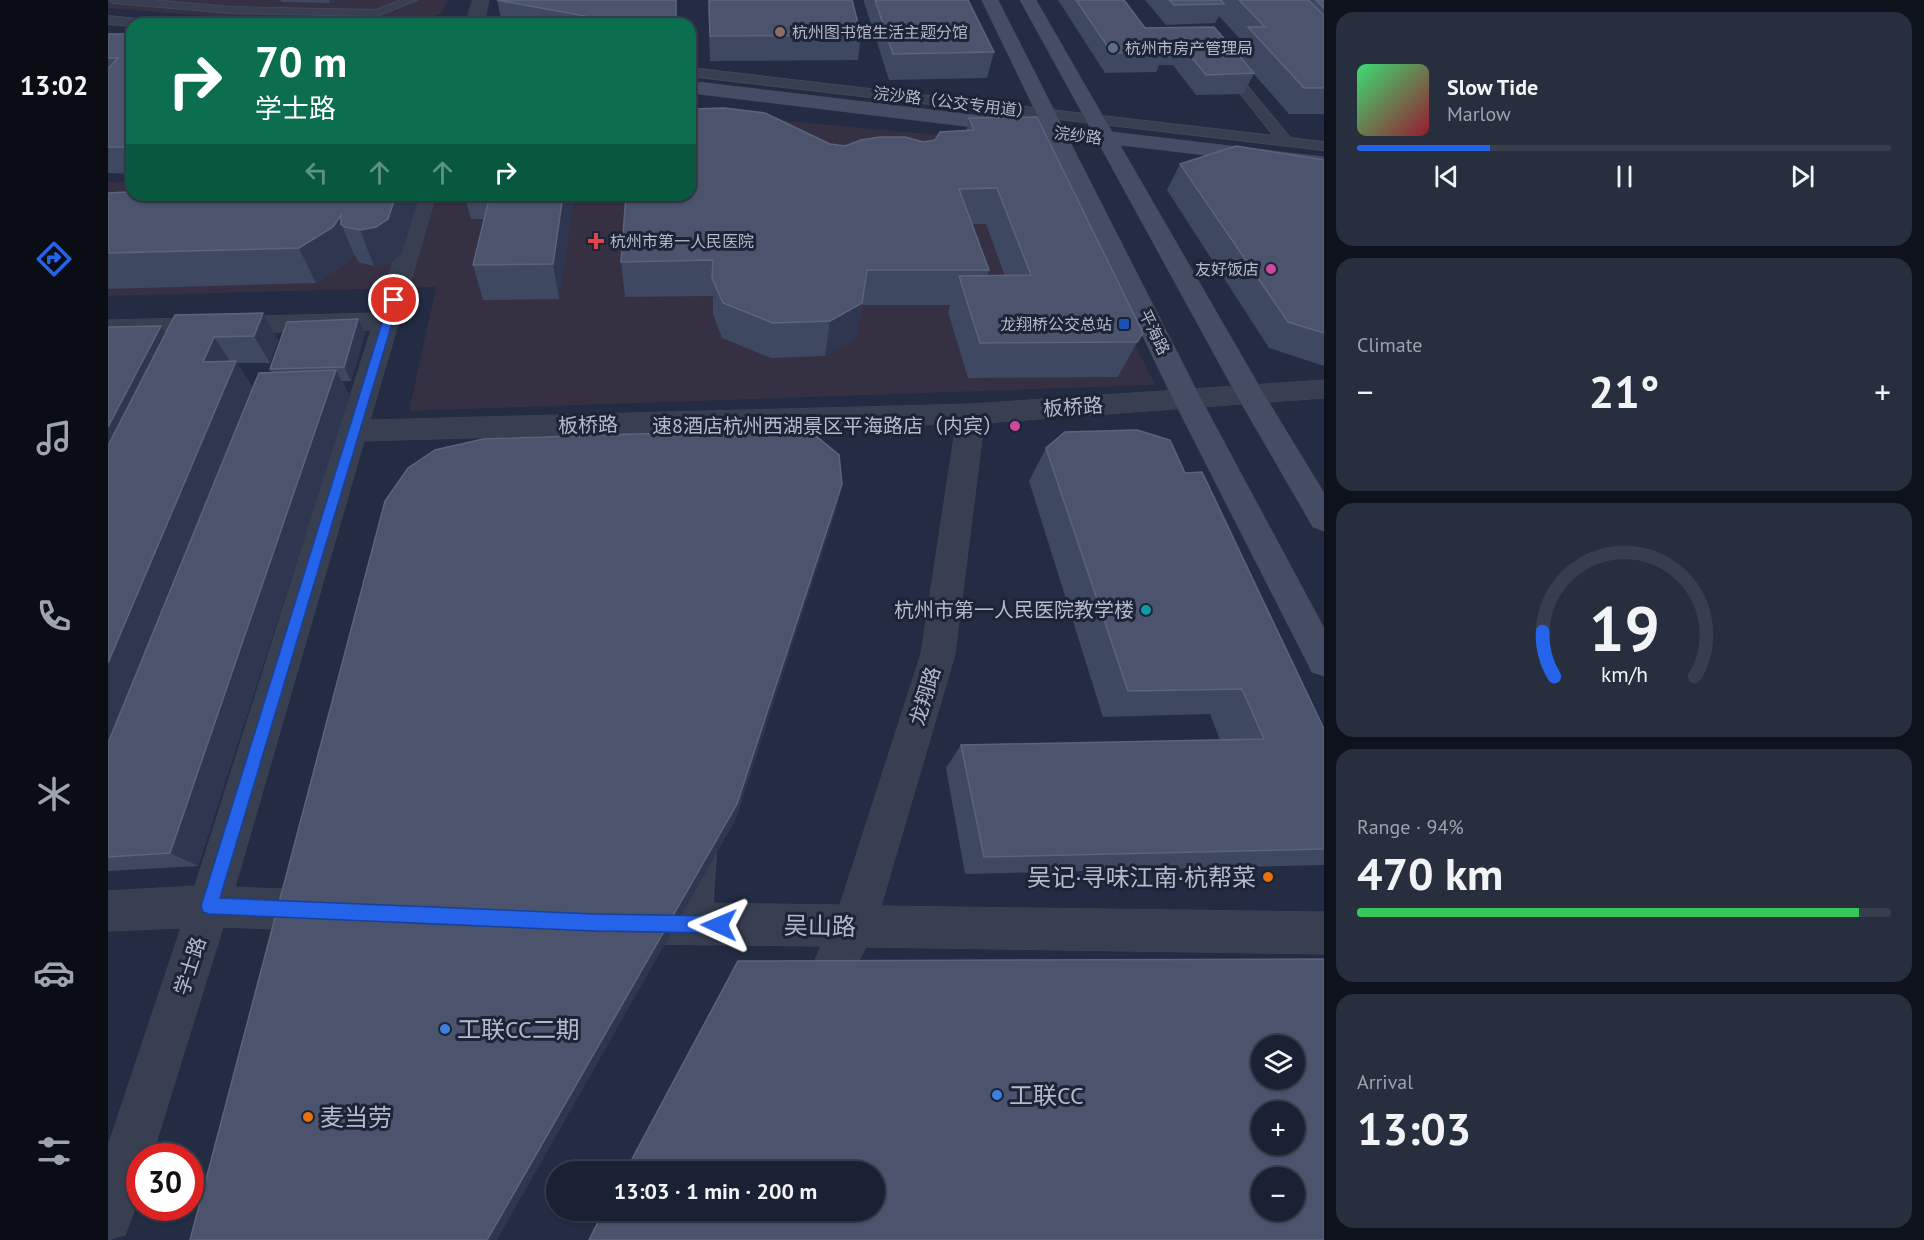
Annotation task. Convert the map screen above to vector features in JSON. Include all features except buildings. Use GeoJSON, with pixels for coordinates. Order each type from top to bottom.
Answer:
{"type":"FeatureCollection","features":[{"type":"Feature","properties":{"kind":"main road","name":"平海路"},"geometry":{"type":"LineString","coordinates":[[990,0],[1187,399],[1324,662]]}},
{"type":"Feature","properties":{"kind":"main road"},"geometry":{"type":"LineString","coordinates":[[1028,0],[1250,394],[1324,519]]}},
{"type":"Feature","properties":{"kind":"main road","name":"浣纱路"},"geometry":{"type":"LineString","coordinates":[[696,88],[1101,128],[1324,163]]}},
{"type":"Feature","properties":{"kind":"street"},"geometry":{"type":"LineString","coordinates":[[476,18],[481,0]]}},
{"type":"Feature","properties":{"kind":"street","name":"学士路"},"geometry":{"type":"LineString","coordinates":[[108,1218],[209,906],[290,623],[354,431],[423,201]]}},
{"type":"Feature","properties":{"kind":"street"},"geometry":{"type":"LineString","coordinates":[[108,328],[190,336],[388,321]]}},
{"type":"Feature","properties":{"kind":"street","name":"板桥路"},"geometry":{"type":"LineString","coordinates":[[354,431],[520,438],[740,433],[1324,389]]}},
{"type":"Feature","properties":{"kind":"street","name":"龙翔路"},"geometry":{"type":"LineString","coordinates":[[834,965],[854,927],[938,654],[971,414]]}},
{"type":"Feature","properties":{"kind":"street"},"geometry":{"type":"LineString","coordinates":[[108,911],[209,906],[362,912]]}},
{"type":"Feature","properties":{"kind":"street","name":"吴山路"},"geometry":{"type":"LineString","coordinates":[[595,922],[1324,933]]}},
{"type":"Feature","properties":{"kind":"lane"},"geometry":{"type":"LineString","coordinates":[[113,0],[230,10],[377,13],[411,0]]}},
{"type":"Feature","properties":{"kind":"lane"},"geometry":{"type":"LineString","coordinates":[[224,18],[238,0]]}},
{"type":"Feature","properties":{"kind":"lane"},"geometry":{"type":"LineString","coordinates":[[108,20],[126,22]]}},
{"type":"Feature","properties":{"kind":"lane"},"geometry":{"type":"LineString","coordinates":[[1220,61],[1285,141]]}},
{"type":"Feature","properties":{"kind":"lane","name":"浣沙路（公交专用道）"},"geometry":{"type":"LineString","coordinates":[[696,73],[1052,123]]}},
{"type":"Feature","properties":{"kind":"lane"},"geometry":{"type":"LineString","coordinates":[[1101,128],[1285,141],[1324,146]]}},
{"type":"Feature","properties":{"kind":"lane"},"geometry":{"type":"LineString","coordinates":[[697,924],[706,822]]}},
{"type":"Feature","properties":{"kind":"shaded area"},"geometry":{"type":"Polygon","coordinates":[[[108,0],[447,0],[442,13],[430,18],[227,18],[108,8],[108,0]]]}},
{"type":"Feature","properties":{"kind":"shaded area","name":"杭州市第一人民医院"},"geometry":{"type":"Polygon","coordinates":[[[696,113],[1036,144],[1155,385],[409,411],[436,287],[108,296],[108,182],[126,182],[126,201],[696,201],[696,113]]]}},
{"type":"Feature","properties":{"kind":"place","name":"杭州图书馆生活主题分馆"},"geometry":{"type":"Point","coordinates":[780,32]}},
{"type":"Feature","properties":{"kind":"place","name":"杭州市房产管理局"},"geometry":{"type":"Point","coordinates":[1113,48]}},
{"type":"Feature","properties":{"kind":"place","name":"杭州市第一人民医院"},"geometry":{"type":"Point","coordinates":[596,241]}},
{"type":"Feature","properties":{"kind":"place","name":"友好饭店"},"geometry":{"type":"Point","coordinates":[1271,269]}},
{"type":"Feature","properties":{"kind":"place","name":"龙翔桥公交总站"},"geometry":{"type":"Point","coordinates":[1124,324]}},
{"type":"Feature","properties":{"kind":"place","name":"速8酒店杭州西湖景区平海路店（内宾）"},"geometry":{"type":"Point","coordinates":[1015,426]}},
{"type":"Feature","properties":{"kind":"place","name":"杭州市第一人民医院教学楼"},"geometry":{"type":"Point","coordinates":[1146,610]}},
{"type":"Feature","properties":{"kind":"place","name":"吴记·寻味江南·杭帮菜"},"geometry":{"type":"Point","coordinates":[1268,877]}},
{"type":"Feature","properties":{"kind":"place","name":"工联CC二期"},"geometry":{"type":"Point","coordinates":[445,1029]}},
{"type":"Feature","properties":{"kind":"place","name":"工联CC"},"geometry":{"type":"Point","coordinates":[997,1095]}},
{"type":"Feature","properties":{"kind":"place","name":"麦当劳"},"geometry":{"type":"Point","coordinates":[308,1117]}},
{"type":"Feature","properties":{"kind":"route"},"geometry":{"type":"LineString","coordinates":[[394,300],[209,906],[719,925]]}}]}
